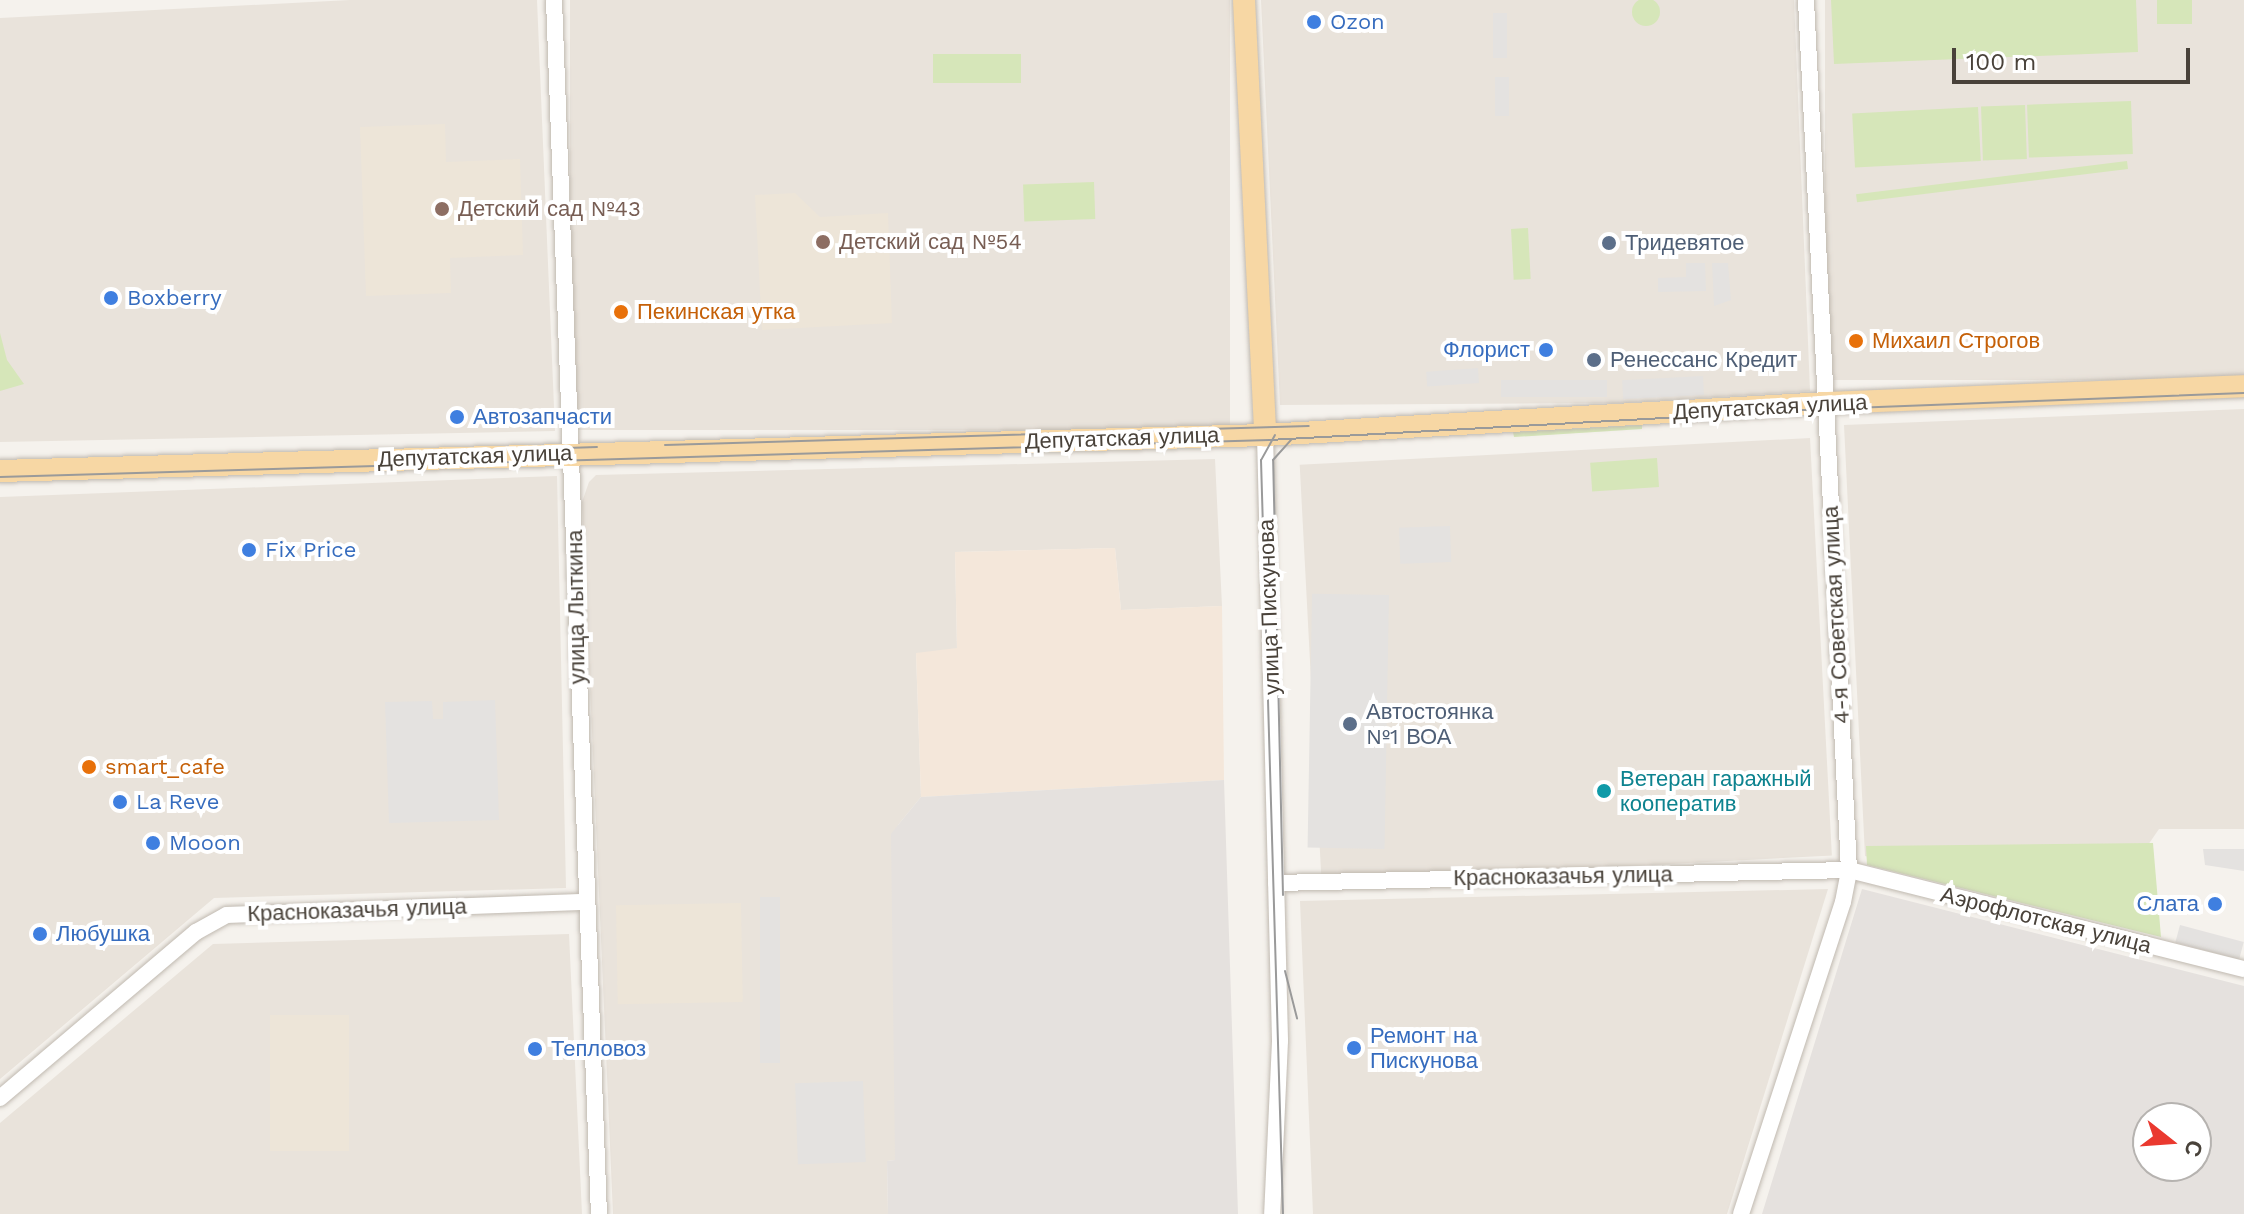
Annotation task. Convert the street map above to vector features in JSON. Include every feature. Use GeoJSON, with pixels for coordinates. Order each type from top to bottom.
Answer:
{"type":"FeatureCollection","features":[{"type":"Feature","properties":{"kind":"main road","name":"улица Пискунова"},"geometry":{"type":"LineString","coordinates":[[1244,0],[1265,435]]}},
{"type":"Feature","properties":{"kind":"main road","name":"Депутатская улица"},"geometry":{"type":"LineString","coordinates":[[0,471],[1265,435],[1826,403],[2244,386]]}},
{"type":"Feature","properties":{"kind":"street","name":"улица Лыткина"},"geometry":{"type":"LineString","coordinates":[[554,0],[599,1214]]}},
{"type":"Feature","properties":{"kind":"street","name":"4-я Советская улица"},"geometry":{"type":"LineString","coordinates":[[1741,1214],[1843,902],[1849,870],[1806,0]]}},
{"type":"Feature","properties":{"kind":"street","name":"улица Пискунова"},"geometry":{"type":"LineString","coordinates":[[1265,435],[1280,1041],[1272,1214]]}},
{"type":"Feature","properties":{"kind":"street","name":"Красноказачья улица"},"geometry":{"type":"LineString","coordinates":[[1276,883],[1849,870]]}},
{"type":"Feature","properties":{"kind":"street","name":"Аэрофлотская улица"},"geometry":{"type":"LineString","coordinates":[[1849,870],[2244,969]]}},
{"type":"Feature","properties":{"kind":"street","name":"Красноказачья улица"},"geometry":{"type":"LineString","coordinates":[[0,1098],[196,932],[227,915],[586,902]]}},
{"type":"Feature","properties":{"kind":"shaded area"},"geometry":{"type":"Polygon","coordinates":[[[350,0],[537,0],[555,431],[0,442],[0,18],[350,0]]]}},
{"type":"Feature","properties":{"kind":"shaded area"},"geometry":{"type":"Polygon","coordinates":[[[570,0],[1230,0],[1230,430],[570,430],[570,0]]]}},
{"type":"Feature","properties":{"kind":"shaded area"},"geometry":{"type":"Polygon","coordinates":[[[1261,0],[1794,0],[1810,391],[1620,403],[1280,405],[1261,0]]]}},
{"type":"Feature","properties":{"kind":"shaded area"},"geometry":{"type":"Polygon","coordinates":[[[1825,0],[2244,0],[2244,380],[1825,380],[1825,0]]]}},
{"type":"Feature","properties":{"kind":"shaded area"},"geometry":{"type":"Polygon","coordinates":[[[1493,13],[1507,13],[1507,58],[1493,58],[1493,13]]]}},
{"type":"Feature","properties":{"kind":"shaded area"},"geometry":{"type":"Polygon","coordinates":[[[1495,77],[1509,77],[1509,116],[1495,116],[1495,77]]]}},
{"type":"Feature","properties":{"kind":"shaded area","name":"Детский сад №43"},"geometry":{"type":"Polygon","coordinates":[[[445,124],[446,162],[520,159],[523,255],[450,258],[451,293],[366,296],[360,127],[445,124]]]}},
{"type":"Feature","properties":{"kind":"shaded area","name":"Детский сад №54"},"geometry":{"type":"Polygon","coordinates":[[[795,193],[820,217],[888,213],[892,323],[762,330],[755,195],[795,193]]]}},
{"type":"Feature","properties":{"kind":"shaded area"},"geometry":{"type":"Polygon","coordinates":[[[1686,263],[1705,263],[1706,291],[1658,292],[1658,278],[1686,277],[1686,263]]]}},
{"type":"Feature","properties":{"kind":"shaded area"},"geometry":{"type":"Polygon","coordinates":[[[1712,263],[1728,263],[1731,300],[1714,306],[1712,263]]]}},
{"type":"Feature","properties":{"kind":"shaded area"},"geometry":{"type":"Polygon","coordinates":[[[1478,368],[1479,383],[1427,387],[1426,372],[1478,368]]]}},
{"type":"Feature","properties":{"kind":"shaded area"},"geometry":{"type":"Polygon","coordinates":[[[1703,376],[1704,395],[1623,399],[1622,380],[1703,376]]]}},
{"type":"Feature","properties":{"kind":"shaded area"},"geometry":{"type":"Polygon","coordinates":[[[1501,380],[1607,380],[1607,397],[1501,397],[1501,380]]]}},
{"type":"Feature","properties":{"kind":"shaded area"},"geometry":{"type":"Polygon","coordinates":[[[2244,409],[2244,829],[2159,829],[2148,845],[2152,929],[1865,856],[1844,425],[2244,409]]]}},
{"type":"Feature","properties":{"kind":"shaded area"},"geometry":{"type":"Polygon","coordinates":[[[1810,438],[1832,855],[1322,882],[1300,465],[1810,438]]]}},
{"type":"Feature","properties":{"kind":"shaded area"},"geometry":{"type":"Polygon","coordinates":[[[1215,459],[1222,606],[1121,610],[1115,548],[955,552],[957,649],[916,654],[921,797],[898,825],[895,1160],[887,1161],[888,1214],[613,1214],[582,502],[589,482],[596,475],[1215,459]]]}},
{"type":"Feature","properties":{"kind":"shaded area"},"geometry":{"type":"Polygon","coordinates":[[[557,476],[566,888],[214,898],[0,1079],[0,497],[557,476]]]}},
{"type":"Feature","properties":{"kind":"shaded area"},"geometry":{"type":"Polygon","coordinates":[[[1450,526],[1451,562],[1400,564],[1399,528],[1450,526]]]}},
{"type":"Feature","properties":{"kind":"shaded area"},"geometry":{"type":"Polygon","coordinates":[[[1115,548],[1121,610],[1222,606],[1224,780],[921,797],[916,653],[957,648],[955,552],[1115,548]]]}},
{"type":"Feature","properties":{"kind":"shaded area","name":"Автостоянка №1 ВОА"},"geometry":{"type":"Polygon","coordinates":[[[1312,594],[1389,595],[1385,849],[1308,848],[1312,594]]]}},
{"type":"Feature","properties":{"kind":"shaded area"},"geometry":{"type":"Polygon","coordinates":[[[495,700],[499,820],[389,823],[385,702],[432,701],[433,719],[443,719],[443,702],[495,700]]]}},
{"type":"Feature","properties":{"kind":"shaded area"},"geometry":{"type":"Polygon","coordinates":[[[1224,780],[1238,1214],[888,1214],[887,1161],[895,1160],[891,834],[921,797],[1224,780]]]}},
{"type":"Feature","properties":{"kind":"shaded area"},"geometry":{"type":"Polygon","coordinates":[[[2203,849],[2244,849],[2244,871],[2205,865],[2203,849]]]}},
{"type":"Feature","properties":{"kind":"shaded area"},"geometry":{"type":"Polygon","coordinates":[[[1828,889],[1727,1214],[1313,1214],[1300,901],[1828,889]]]}},
{"type":"Feature","properties":{"kind":"shaded area"},"geometry":{"type":"Polygon","coordinates":[[[1862,889],[2244,986],[2244,1214],[1762,1214],[1862,889]]]}},
{"type":"Feature","properties":{"kind":"shaded area"},"geometry":{"type":"Polygon","coordinates":[[[760,897],[780,897],[780,1063],[760,1063],[760,897]]]}},
{"type":"Feature","properties":{"kind":"shaded area"},"geometry":{"type":"Polygon","coordinates":[[[741,903],[743,1002],[618,1004],[616,905],[741,903]]]}},
{"type":"Feature","properties":{"kind":"shaded area"},"geometry":{"type":"Polygon","coordinates":[[[2180,925],[2244,942],[2239,959],[2175,942],[2180,925]]]}},
{"type":"Feature","properties":{"kind":"shaded area"},"geometry":{"type":"Polygon","coordinates":[[[569,934],[582,1214],[0,1214],[0,1123],[213,944],[569,934]]]}},
{"type":"Feature","properties":{"kind":"shaded area"},"geometry":{"type":"Polygon","coordinates":[[[270,1015],[349,1015],[349,1151],[270,1151],[270,1015]]]}},
{"type":"Feature","properties":{"kind":"shaded area"},"geometry":{"type":"Polygon","coordinates":[[[863,1081],[866,1162],[798,1164],[795,1083],[863,1081]]]}},
{"type":"Feature","properties":{"kind":"green space"},"geometry":{"type":"Polygon","coordinates":[[[1646,-2],[1656,2],[1660,12],[1656,22],[1646,26],[1636,22],[1632,12],[1636,2],[1646,-2]]]}},
{"type":"Feature","properties":{"kind":"green space"},"geometry":{"type":"Polygon","coordinates":[[[1831,0],[2136,0],[2138,52],[1834,64],[1831,0]]]}},
{"type":"Feature","properties":{"kind":"green space"},"geometry":{"type":"Polygon","coordinates":[[[2157,0],[2192,0],[2192,24],[2157,24],[2157,0]]]}},
{"type":"Feature","properties":{"kind":"green space"},"geometry":{"type":"Polygon","coordinates":[[[933,54],[1021,54],[1021,83],[933,83],[933,54]]]}},
{"type":"Feature","properties":{"kind":"green space"},"geometry":{"type":"Polygon","coordinates":[[[2131,101],[2133,154],[2029,158],[2027,105],[2131,101]]]}},
{"type":"Feature","properties":{"kind":"green space"},"geometry":{"type":"Polygon","coordinates":[[[2025,105],[2027,159],[1983,161],[1981,107],[2025,105]]]}},
{"type":"Feature","properties":{"kind":"green space"},"geometry":{"type":"Polygon","coordinates":[[[1978,107],[1981,161],[1855,168],[1852,114],[1978,107]]]}},
{"type":"Feature","properties":{"kind":"green space"},"geometry":{"type":"Polygon","coordinates":[[[2127,161],[2128,169],[1857,202],[1856,194],[2127,161]]]}},
{"type":"Feature","properties":{"kind":"green space"},"geometry":{"type":"Polygon","coordinates":[[[1094,182],[1095,219],[1024,221],[1023,184],[1094,182]]]}},
{"type":"Feature","properties":{"kind":"green space"},"geometry":{"type":"Polygon","coordinates":[[[1528,228],[1531,279],[1514,280],[1511,229],[1528,228]]]}},
{"type":"Feature","properties":{"kind":"green space"},"geometry":{"type":"Polygon","coordinates":[[[0,333],[7,360],[24,384],[0,391],[0,333]]]}},
{"type":"Feature","properties":{"kind":"green space"},"geometry":{"type":"Polygon","coordinates":[[[1642,425],[1642,429],[1514,437],[1513,432],[1642,425]]]}},
{"type":"Feature","properties":{"kind":"green space"},"geometry":{"type":"Polygon","coordinates":[[[1657,458],[1659,487],[1592,492],[1590,463],[1657,458]]]}},
{"type":"Feature","properties":{"kind":"green space"},"geometry":{"type":"Polygon","coordinates":[[[2153,843],[2161,937],[1867,865],[1866,846],[2153,843]]]}},
{"type":"Feature","properties":{"kind":"tram line"},"geometry":{"type":"LineString","coordinates":[[0,477],[1269,440],[1826,409],[2244,393]]}},
{"type":"Feature","properties":{"kind":"tram line"},"geometry":{"type":"LineString","coordinates":[[665,445],[1309,426]]}},
{"type":"Feature","properties":{"kind":"tram line"},"geometry":{"type":"LineString","coordinates":[[1275,435],[1261,460],[1283,1214]]}},
{"type":"Feature","properties":{"kind":"tram line"},"geometry":{"type":"LineString","coordinates":[[1283,895],[1273,460],[1292,439]]}},
{"type":"Feature","properties":{"kind":"tram line"},"geometry":{"type":"LineString","coordinates":[[537,449],[597,447]]}},
{"type":"Feature","properties":{"kind":"tram line"},"geometry":{"type":"LineString","coordinates":[[1285,971],[1297,1018]]}},
{"type":"Feature","properties":{"kind":"place","name":"Ozon"},"geometry":{"type":"Point","coordinates":[1314,22]}},
{"type":"Feature","properties":{"kind":"place","name":"Детский сад №43"},"geometry":{"type":"Point","coordinates":[442,209]}},
{"type":"Feature","properties":{"kind":"place","name":"Детский сад №54"},"geometry":{"type":"Point","coordinates":[823,242]}},
{"type":"Feature","properties":{"kind":"place","name":"Тридевятое"},"geometry":{"type":"Point","coordinates":[1609,243]}},
{"type":"Feature","properties":{"kind":"place","name":"Boxberry"},"geometry":{"type":"Point","coordinates":[111,298]}},
{"type":"Feature","properties":{"kind":"place","name":"Пекинская утка"},"geometry":{"type":"Point","coordinates":[621,312]}},
{"type":"Feature","properties":{"kind":"place","name":"Михаил Строгов"},"geometry":{"type":"Point","coordinates":[1856,341]}},
{"type":"Feature","properties":{"kind":"place","name":"Флорист"},"geometry":{"type":"Point","coordinates":[1546,350]}},
{"type":"Feature","properties":{"kind":"place","name":"Ренессанс Кредит"},"geometry":{"type":"Point","coordinates":[1594,360]}},
{"type":"Feature","properties":{"kind":"place","name":"Автозапчасти"},"geometry":{"type":"Point","coordinates":[457,417]}},
{"type":"Feature","properties":{"kind":"place","name":"Fix Price"},"geometry":{"type":"Point","coordinates":[249,550]}},
{"type":"Feature","properties":{"kind":"place","name":"Автостоянка №1 ВОА"},"geometry":{"type":"Point","coordinates":[1350,724]}},
{"type":"Feature","properties":{"kind":"place","name":"smart_cafe"},"geometry":{"type":"Point","coordinates":[89,767]}},
{"type":"Feature","properties":{"kind":"place","name":"Ветеран гаражный кооператив"},"geometry":{"type":"Point","coordinates":[1604,791]}},
{"type":"Feature","properties":{"kind":"place","name":"La Reve"},"geometry":{"type":"Point","coordinates":[120,802]}},
{"type":"Feature","properties":{"kind":"place","name":"Mooon"},"geometry":{"type":"Point","coordinates":[153,843]}},
{"type":"Feature","properties":{"kind":"place","name":"Слата"},"geometry":{"type":"Point","coordinates":[2215,904]}},
{"type":"Feature","properties":{"kind":"place","name":"Любушка"},"geometry":{"type":"Point","coordinates":[40,934]}},
{"type":"Feature","properties":{"kind":"place","name":"Ремонт на Пискунова"},"geometry":{"type":"Point","coordinates":[1354,1048]}},
{"type":"Feature","properties":{"kind":"place","name":"Тепловоз"},"geometry":{"type":"Point","coordinates":[535,1049]}}]}
